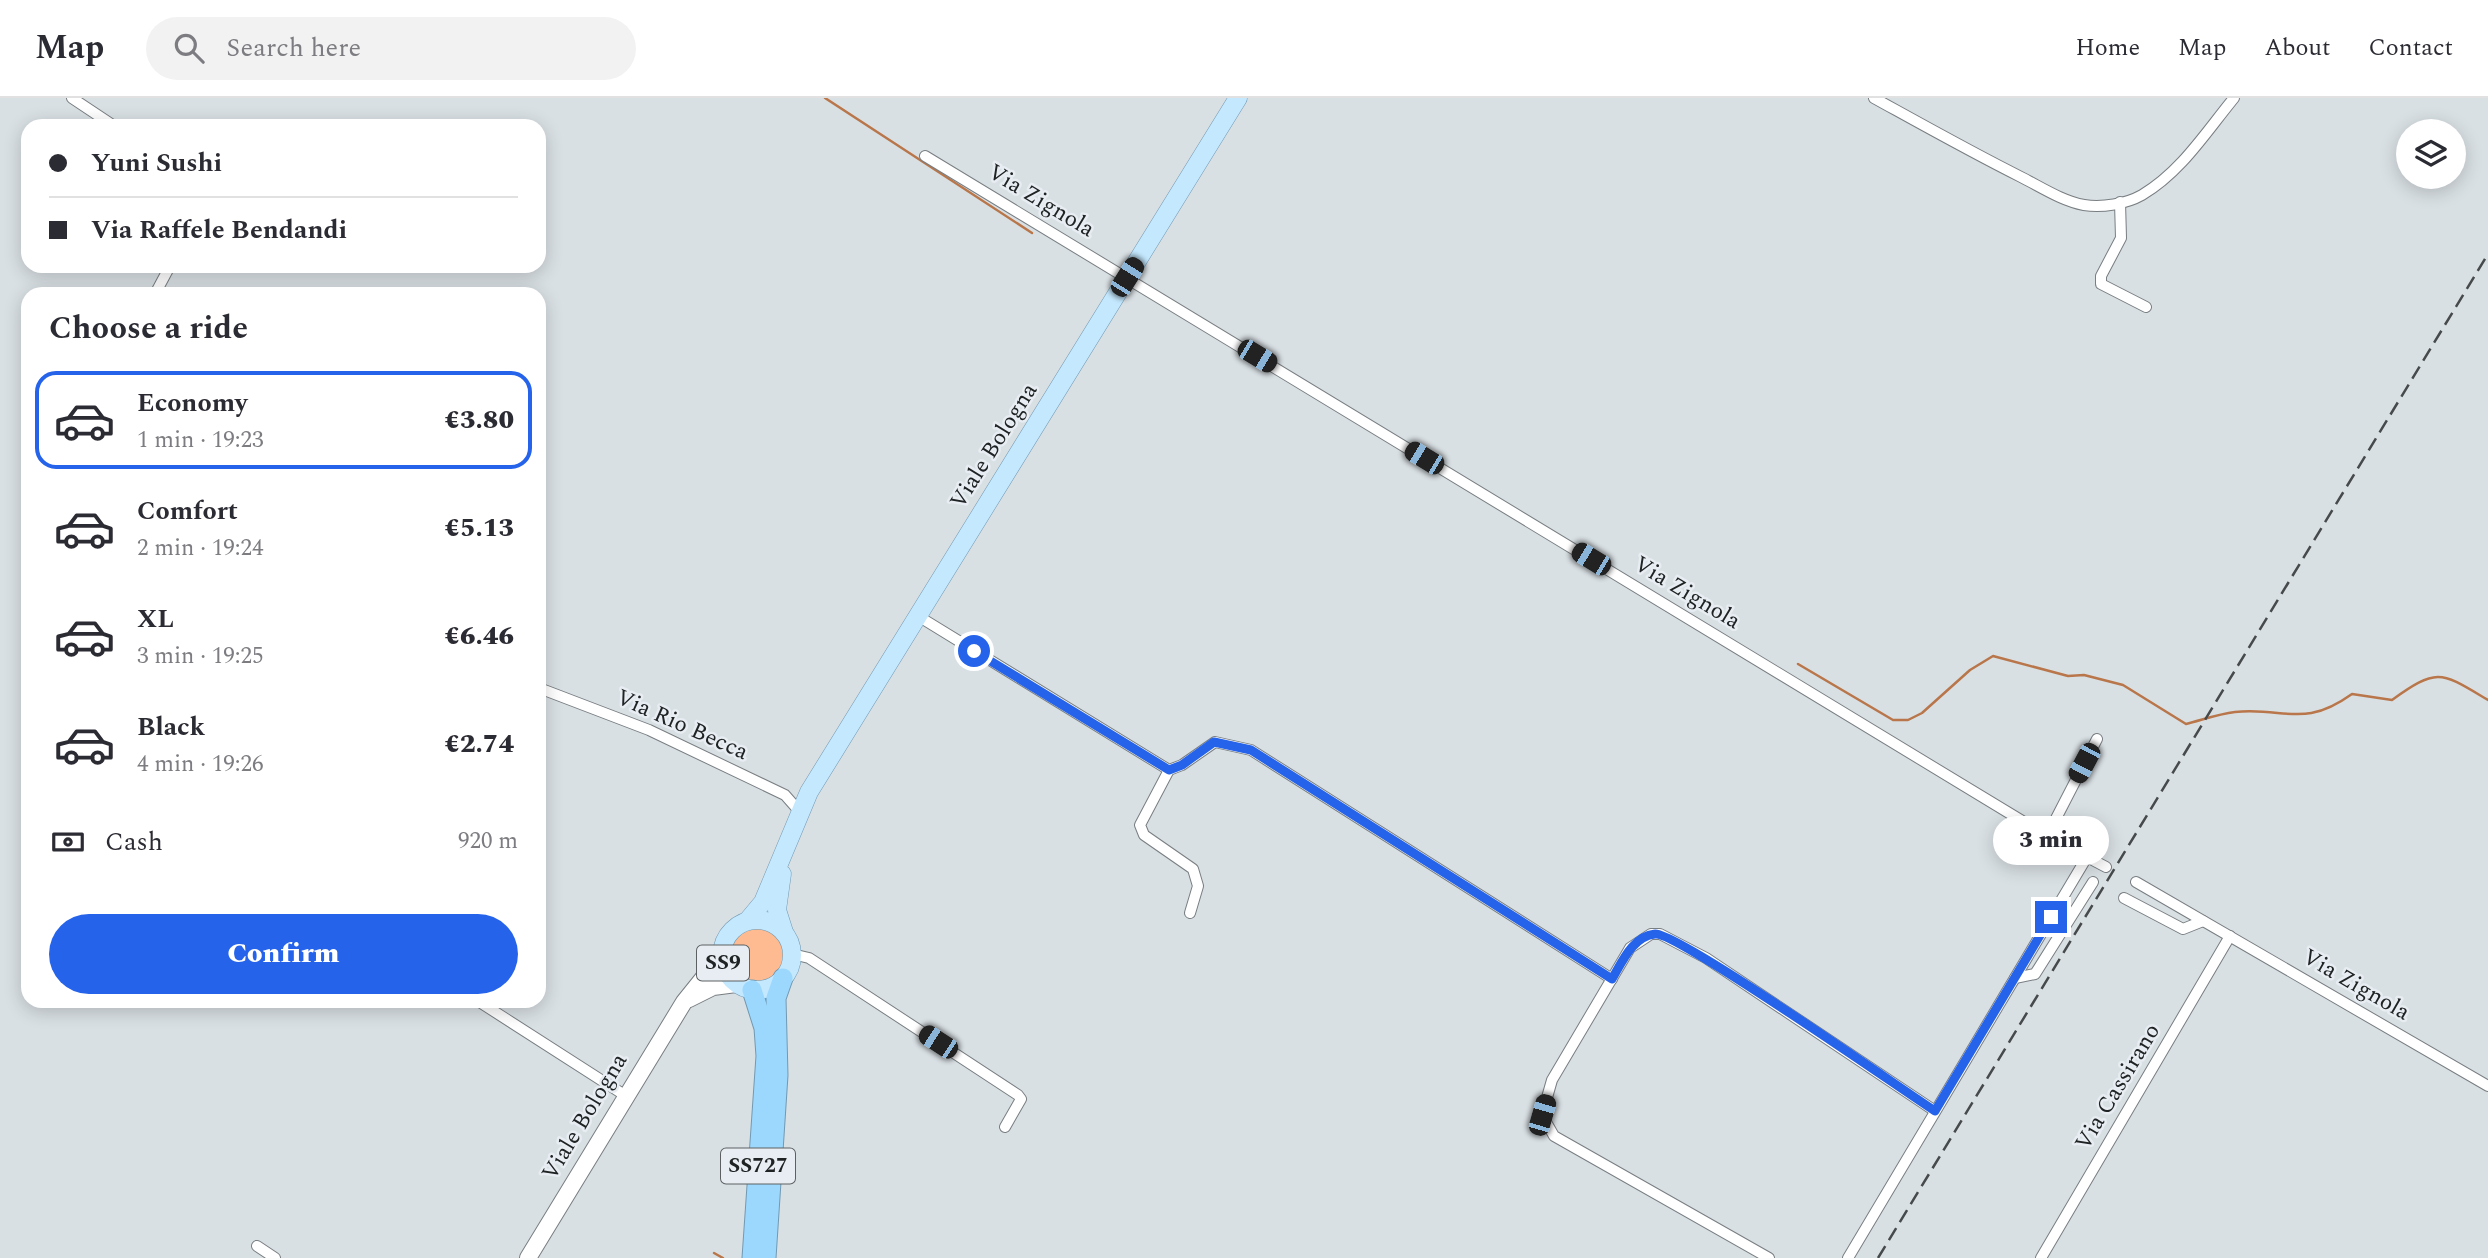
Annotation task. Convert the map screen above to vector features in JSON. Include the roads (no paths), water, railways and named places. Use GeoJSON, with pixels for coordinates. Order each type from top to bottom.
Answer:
{"type":"FeatureCollection","features":[{"type":"Feature","properties":{"kind":"highway","name":"SS727"},"geometry":{"type":"LineString","coordinates":[[766,1258],[778,1075],[776,998],[783,978]]}},
{"type":"Feature","properties":{"kind":"highway","name":"SS727"},"geometry":{"type":"LineString","coordinates":[[744,987],[764,1027],[766,1056],[752,1258]]}},
{"type":"Feature","properties":{"kind":"main road","name":"Viale Bologna"},"geometry":{"type":"LineString","coordinates":[[798,817],[808,792],[1238,98]]}},
{"type":"Feature","properties":{"kind":"main road"},"geometry":{"type":"LineString","coordinates":[[748,920],[763,902],[798,817]]}},
{"type":"Feature","properties":{"kind":"main road"},"geometry":{"type":"LineString","coordinates":[[792,954],[778,910],[779,888],[798,817]]}},
{"type":"Feature","properties":{"kind":"main road","name":"SS9"},"geometry":{"type":"LineString","coordinates":[[784,932],[771,923],[748,920],[729,933],[721,956],[729,976],[744,987],[769,988],[783,978],[792,954]]}},
{"type":"Feature","properties":{"kind":"main road","name":"Viale Bologna"},"geometry":{"type":"LineString","coordinates":[[528,1258],[684,1002],[721,956]]}},
{"type":"Feature","properties":{"kind":"main road"},"geometry":{"type":"LineString","coordinates":[[684,1002],[713,987],[744,987]]}},
{"type":"Feature","properties":{"kind":"street"},"geometry":{"type":"LineString","coordinates":[[72,98],[104,119]]}},
{"type":"Feature","properties":{"kind":"street"},"geometry":{"type":"LineString","coordinates":[[1874,98],[2069,201],[2088,205],[2139,197],[2178,167],[2234,98]]}},
{"type":"Feature","properties":{"kind":"street","name":"Via Zignola"},"geometry":{"type":"LineString","coordinates":[[926,156],[2047,836],[2106,867]]}},
{"type":"Feature","properties":{"kind":"street"},"geometry":{"type":"LineString","coordinates":[[2120,202],[2121,238],[2101,276],[2101,284],[2146,307]]}},
{"type":"Feature","properties":{"kind":"street"},"geometry":{"type":"LineString","coordinates":[[918,616],[1169,770]]}},
{"type":"Feature","properties":{"kind":"street","name":"Via Rio Becca"},"geometry":{"type":"LineString","coordinates":[[546,691],[662,736],[785,795],[798,817]]}},
{"type":"Feature","properties":{"kind":"street"},"geometry":{"type":"LineString","coordinates":[[2047,836],[2097,739]]}},
{"type":"Feature","properties":{"kind":"street"},"geometry":{"type":"LineString","coordinates":[[1190,913],[1198,886],[1193,869],[1144,835],[1140,825],[1169,770],[1182,765],[1214,742],[1251,750],[1612,979]]}},
{"type":"Feature","properties":{"kind":"street"},"geometry":{"type":"LineString","coordinates":[[1848,1258],[2087,857]]}},
{"type":"Feature","properties":{"kind":"street"},"geometry":{"type":"LineString","coordinates":[[2015,978],[2035,974],[2093,882]]}},
{"type":"Feature","properties":{"kind":"street","name":"Via Zignola"},"geometry":{"type":"LineString","coordinates":[[2136,882],[2488,1086]]}},
{"type":"Feature","properties":{"kind":"street"},"geometry":{"type":"LineString","coordinates":[[2124,898],[2183,929],[2203,921]]}},
{"type":"Feature","properties":{"kind":"street"},"geometry":{"type":"LineString","coordinates":[[1769,1258],[1554,1136],[1542,1115],[1552,1080],[1630,948],[1651,934],[1660,934],[1706,958],[1935,1111]]}},
{"type":"Feature","properties":{"kind":"street","name":"Via Cassirano"},"geometry":{"type":"LineString","coordinates":[[2041,1258],[2230,936]]}},
{"type":"Feature","properties":{"kind":"street"},"geometry":{"type":"LineString","coordinates":[[792,954],[809,958],[1018,1095],[1021,1099],[1005,1127]]}},
{"type":"Feature","properties":{"kind":"street"},"geometry":{"type":"LineString","coordinates":[[489,1008],[626,1096]]}},
{"type":"Feature","properties":{"kind":"street"},"geometry":{"type":"LineString","coordinates":[[257,1246],[275,1258]]}},
{"type":"Feature","properties":{"kind":"waterway"},"geometry":{"type":"LineString","coordinates":[[825,98],[1032,233]]}},
{"type":"Feature","properties":{"kind":"waterway"},"geometry":{"type":"LineString","coordinates":[[1798,664],[1893,720],[1908,720],[1922,713],[1970,670],[1993,656],[2068,676],[2084,675],[2123,685],[2186,724],[2235,712],[2307,714],[2335,705],[2352,694],[2392,700],[2420,682],[2440,677],[2460,684],[2488,700]]}},
{"type":"Feature","properties":{"kind":"waterway"},"geometry":{"type":"LineString","coordinates":[[714,1253],[723,1258]]}},
{"type":"Feature","properties":{"kind":"railway"},"geometry":{"type":"LineString","coordinates":[[1878,1258],[2488,254]]}}]}
